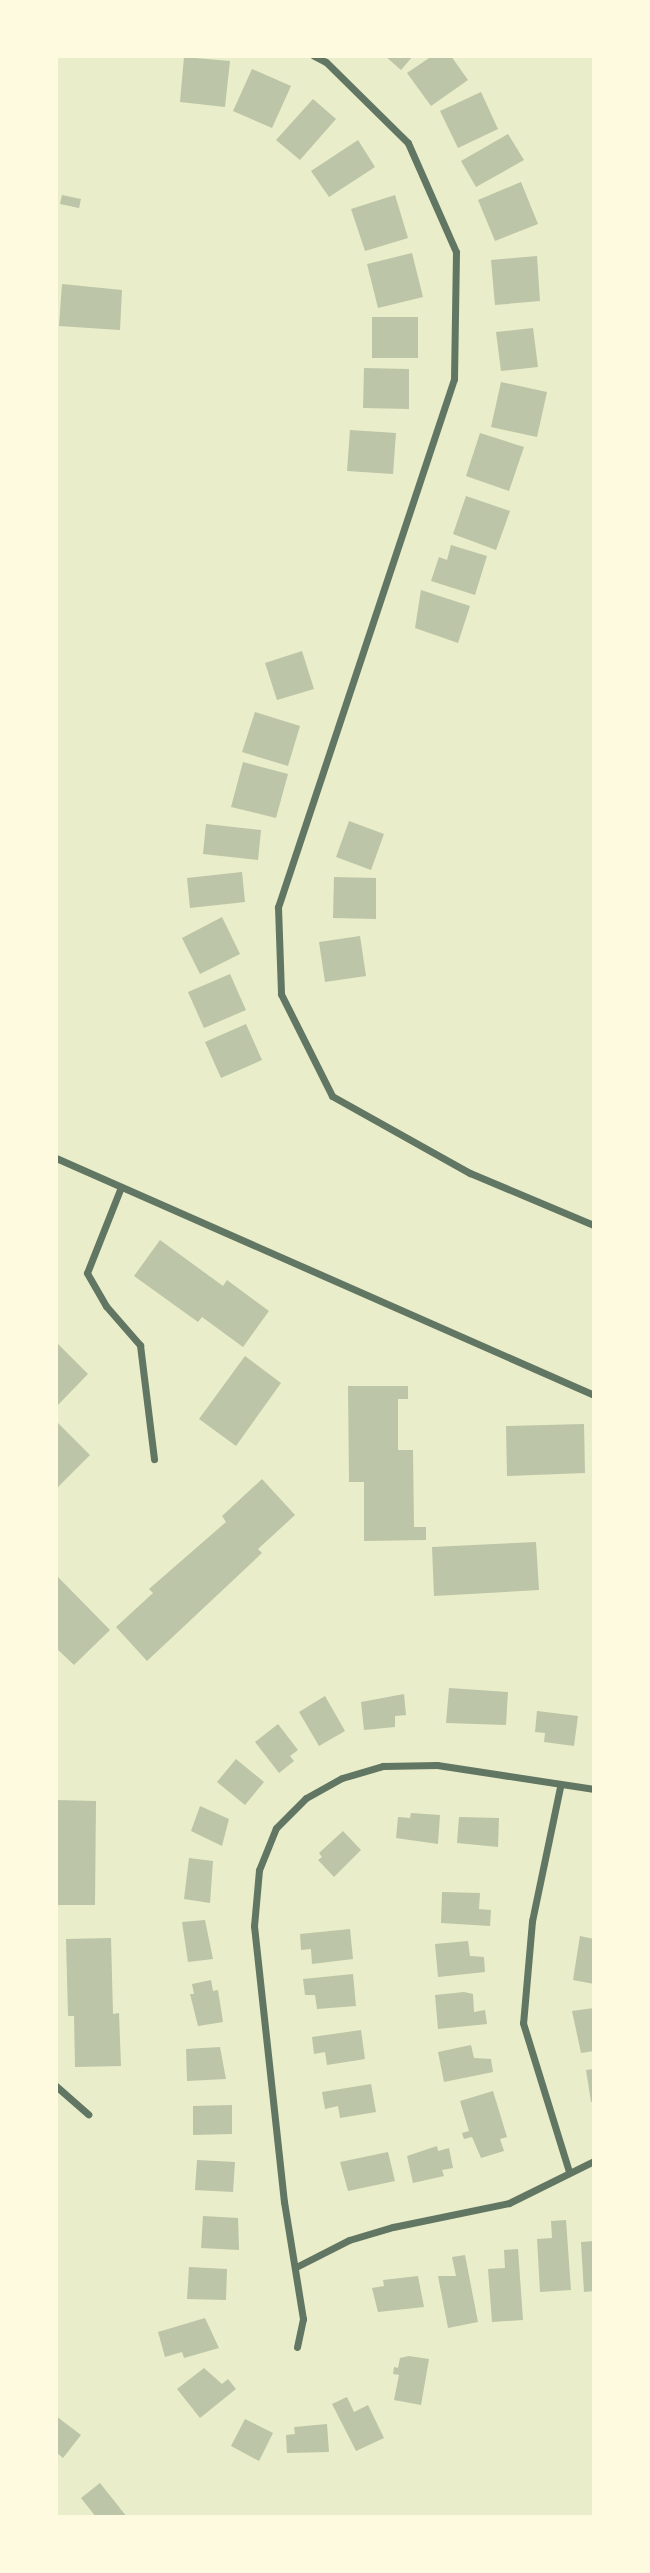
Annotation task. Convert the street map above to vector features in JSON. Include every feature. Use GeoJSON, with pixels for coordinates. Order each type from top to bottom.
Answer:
{"type":"FeatureCollection","features":[{"type":"Feature","properties":{"kind":"street"},"geometry":{"type":"LineString","coordinates":[[314,56],[326,62],[408,143],[456,252],[454,379],[278,907],[281,994],[332,1096],[470,1173],[594,1225]]}},
{"type":"Feature","properties":{"kind":"street"},"geometry":{"type":"LineString","coordinates":[[56,1158],[594,1395]]}},
{"type":"Feature","properties":{"kind":"street"},"geometry":{"type":"LineString","coordinates":[[121,1187],[87,1273],[106,1306],[140,1345],[154,1459]]}},
{"type":"Feature","properties":{"kind":"street"},"geometry":{"type":"LineString","coordinates":[[297,2347],[303,2319],[298,2266],[284,2202],[254,1926],[259,1870],[276,1828],[306,1798],[342,1778],[383,1766],[437,1765],[560,1787],[594,1789]]}},
{"type":"Feature","properties":{"kind":"street"},"geometry":{"type":"LineString","coordinates":[[560,1787],[532,1921],[523,2023],[569,2172]]}},
{"type":"Feature","properties":{"kind":"street"},"geometry":{"type":"LineString","coordinates":[[56,2086],[88,2115]]}},
{"type":"Feature","properties":{"kind":"street"},"geometry":{"type":"LineString","coordinates":[[298,2266],[349,2240],[393,2227],[509,2203],[594,2161]]}},
{"type":"Feature","properties":{"kind":"building"},"geometry":{"type":"Polygon","coordinates":[[[385,56],[413,56],[401,70],[385,56]]]}},
{"type":"Feature","properties":{"kind":"building"},"geometry":{"type":"Polygon","coordinates":[[[432,56],[451,56],[468,80],[431,106],[407,73],[432,56]]]}},
{"type":"Feature","properties":{"kind":"building"},"geometry":{"type":"Polygon","coordinates":[[[184,57],[230,61],[225,107],[180,102],[184,57]]]}},
{"type":"Feature","properties":{"kind":"building"},"geometry":{"type":"Polygon","coordinates":[[[252,69],[291,86],[272,128],[233,111],[252,69]]]}},
{"type":"Feature","properties":{"kind":"building"},"geometry":{"type":"Polygon","coordinates":[[[481,92],[498,129],[458,148],[440,111],[481,92]]]}},
{"type":"Feature","properties":{"kind":"building"},"geometry":{"type":"Polygon","coordinates":[[[313,99],[336,119],[300,160],[276,140],[313,99]]]}},
{"type":"Feature","properties":{"kind":"building"},"geometry":{"type":"Polygon","coordinates":[[[508,134],[524,160],[476,187],[461,161],[508,134]]]}},
{"type":"Feature","properties":{"kind":"building"},"geometry":{"type":"Polygon","coordinates":[[[358,140],[375,167],[329,197],[311,171],[358,140]]]}},
{"type":"Feature","properties":{"kind":"building"},"geometry":{"type":"Polygon","coordinates":[[[521,182],[538,224],[495,241],[478,200],[521,182]]]}},
{"type":"Feature","properties":{"kind":"building"},"geometry":{"type":"Polygon","coordinates":[[[62,195],[81,199],[79,208],[60,204],[62,195]]]}},
{"type":"Feature","properties":{"kind":"building"},"geometry":{"type":"Polygon","coordinates":[[[395,195],[408,238],[365,251],[351,209],[395,195]]]}},
{"type":"Feature","properties":{"kind":"building"},"geometry":{"type":"Polygon","coordinates":[[[412,253],[423,297],[378,308],[367,264],[412,253]]]}},
{"type":"Feature","properties":{"kind":"building"},"geometry":{"type":"Polygon","coordinates":[[[537,256],[540,301],[495,305],[491,260],[537,256]]]}},
{"type":"Feature","properties":{"kind":"building"},"geometry":{"type":"Polygon","coordinates":[[[62,284],[122,290],[120,330],[59,326],[62,284]]]}},
{"type":"Feature","properties":{"kind":"building"},"geometry":{"type":"Polygon","coordinates":[[[372,317],[418,317],[418,358],[372,358],[372,317]]]}},
{"type":"Feature","properties":{"kind":"building"},"geometry":{"type":"Polygon","coordinates":[[[533,328],[538,367],[501,371],[496,332],[533,328]]]}},
{"type":"Feature","properties":{"kind":"building"},"geometry":{"type":"Polygon","coordinates":[[[364,368],[409,369],[409,409],[363,408],[364,368]]]}},
{"type":"Feature","properties":{"kind":"building"},"geometry":{"type":"Polygon","coordinates":[[[501,382],[547,392],[537,437],[491,427],[501,382]]]}},
{"type":"Feature","properties":{"kind":"building"},"geometry":{"type":"Polygon","coordinates":[[[350,430],[396,433],[393,474],[347,471],[350,430]]]}},
{"type":"Feature","properties":{"kind":"building"},"geometry":{"type":"Polygon","coordinates":[[[480,433],[524,447],[509,491],[466,476],[480,433]]]}},
{"type":"Feature","properties":{"kind":"building"},"geometry":{"type":"Polygon","coordinates":[[[466,496],[510,511],[496,550],[453,534],[466,496]]]}},
{"type":"Feature","properties":{"kind":"building"},"geometry":{"type":"Polygon","coordinates":[[[451,545],[487,556],[475,595],[431,581],[439,557],[447,560],[451,545]]]}},
{"type":"Feature","properties":{"kind":"building"},"geometry":{"type":"Polygon","coordinates":[[[421,590],[470,606],[458,643],[415,628],[421,590]]]}},
{"type":"Feature","properties":{"kind":"building"},"geometry":{"type":"Polygon","coordinates":[[[302,651],[314,689],[277,700],[265,663],[302,651]]]}},
{"type":"Feature","properties":{"kind":"building"},"geometry":{"type":"Polygon","coordinates":[[[255,712],[300,726],[288,766],[242,752],[255,712]]]}},
{"type":"Feature","properties":{"kind":"building"},"geometry":{"type":"Polygon","coordinates":[[[243,762],[288,774],[276,818],[231,807],[243,762]]]}},
{"type":"Feature","properties":{"kind":"building"},"geometry":{"type":"Polygon","coordinates":[[[349,821],[384,834],[371,870],[336,857],[349,821]]]}},
{"type":"Feature","properties":{"kind":"building"},"geometry":{"type":"Polygon","coordinates":[[[206,824],[261,830],[258,860],[203,854],[206,824]]]}},
{"type":"Feature","properties":{"kind":"building"},"geometry":{"type":"Polygon","coordinates":[[[242,872],[245,902],[190,908],[187,878],[242,872]]]}},
{"type":"Feature","properties":{"kind":"building"},"geometry":{"type":"Polygon","coordinates":[[[334,877],[376,878],[376,919],[333,918],[334,877]]]}},
{"type":"Feature","properties":{"kind":"building"},"geometry":{"type":"Polygon","coordinates":[[[222,917],[240,954],[200,974],[182,938],[222,917]]]}},
{"type":"Feature","properties":{"kind":"building"},"geometry":{"type":"Polygon","coordinates":[[[360,936],[366,976],[325,982],[319,942],[360,936]]]}},
{"type":"Feature","properties":{"kind":"building"},"geometry":{"type":"Polygon","coordinates":[[[230,974],[246,1010],[204,1028],[188,992],[230,974]]]}},
{"type":"Feature","properties":{"kind":"building"},"geometry":{"type":"Polygon","coordinates":[[[246,1024],[262,1060],[221,1078],[205,1042],[246,1024]]]}},
{"type":"Feature","properties":{"kind":"building"},"geometry":{"type":"Polygon","coordinates":[[[160,1240],[223,1286],[227,1280],[269,1311],[243,1347],[202,1317],[198,1322],[134,1276],[160,1240]]]}},
{"type":"Feature","properties":{"kind":"building"},"geometry":{"type":"Polygon","coordinates":[[[56,1342],[88,1374],[56,1407],[56,1342]]]}},
{"type":"Feature","properties":{"kind":"building"},"geometry":{"type":"Polygon","coordinates":[[[245,1356],[281,1383],[236,1446],[199,1419],[245,1356]]]}},
{"type":"Feature","properties":{"kind":"building"},"geometry":{"type":"Polygon","coordinates":[[[348,1386],[408,1386],[408,1399],[398,1399],[398,1450],[413,1450],[414,1527],[426,1527],[426,1540],[364,1541],[364,1482],[349,1482],[348,1386]]]}},
{"type":"Feature","properties":{"kind":"building"},"geometry":{"type":"Polygon","coordinates":[[[56,1421],[90,1455],[56,1489],[56,1421]]]}},
{"type":"Feature","properties":{"kind":"building"},"geometry":{"type":"Polygon","coordinates":[[[584,1424],[585,1473],[507,1476],[506,1426],[584,1424]]]}},
{"type":"Feature","properties":{"kind":"building"},"geometry":{"type":"Polygon","coordinates":[[[262,1479],[295,1515],[258,1549],[262,1553],[147,1661],[116,1627],[153,1593],[149,1589],[226,1522],[222,1516],[262,1479]]]}},
{"type":"Feature","properties":{"kind":"building"},"geometry":{"type":"Polygon","coordinates":[[[536,1542],[539,1590],[434,1596],[432,1547],[536,1542]]]}},
{"type":"Feature","properties":{"kind":"building"},"geometry":{"type":"Polygon","coordinates":[[[56,1575],[110,1630],[74,1665],[56,1648],[56,1575]]]}},
{"type":"Feature","properties":{"kind":"building"},"geometry":{"type":"Polygon","coordinates":[[[449,1688],[508,1692],[506,1725],[446,1723],[449,1688]]]}},
{"type":"Feature","properties":{"kind":"building"},"geometry":{"type":"Polygon","coordinates":[[[404,1694],[406,1715],[395,1716],[395,1727],[364,1730],[361,1702],[404,1694]]]}},
{"type":"Feature","properties":{"kind":"building"},"geometry":{"type":"Polygon","coordinates":[[[325,1696],[345,1731],[319,1746],[299,1712],[325,1696]]]}},
{"type":"Feature","properties":{"kind":"building"},"geometry":{"type":"Polygon","coordinates":[[[537,1711],[578,1716],[574,1746],[544,1742],[545,1733],[535,1732],[537,1711]]]}},
{"type":"Feature","properties":{"kind":"building"},"geometry":{"type":"Polygon","coordinates":[[[278,1724],[298,1750],[290,1756],[294,1761],[279,1773],[255,1742],[278,1724]]]}},
{"type":"Feature","properties":{"kind":"building"},"geometry":{"type":"Polygon","coordinates":[[[236,1759],[264,1782],[245,1805],[217,1782],[236,1759]]]}},
{"type":"Feature","properties":{"kind":"building"},"geometry":{"type":"Polygon","coordinates":[[[56,1800],[96,1801],[95,1905],[56,1905],[56,1800]]]}},
{"type":"Feature","properties":{"kind":"building"},"geometry":{"type":"Polygon","coordinates":[[[200,1806],[229,1819],[222,1846],[191,1831],[200,1806]]]}},
{"type":"Feature","properties":{"kind":"building"},"geometry":{"type":"Polygon","coordinates":[[[411,1813],[440,1815],[438,1844],[396,1838],[398,1817],[410,1818],[411,1813]]]}},
{"type":"Feature","properties":{"kind":"building"},"geometry":{"type":"Polygon","coordinates":[[[459,1817],[499,1818],[498,1847],[457,1843],[459,1817]]]}},
{"type":"Feature","properties":{"kind":"building"},"geometry":{"type":"Polygon","coordinates":[[[343,1831],[361,1850],[334,1877],[318,1860],[322,1857],[319,1853],[343,1831]]]}},
{"type":"Feature","properties":{"kind":"building"},"geometry":{"type":"Polygon","coordinates":[[[189,1858],[213,1861],[210,1903],[184,1899],[189,1858]]]}},
{"type":"Feature","properties":{"kind":"building"},"geometry":{"type":"Polygon","coordinates":[[[442,1892],[480,1893],[479,1909],[491,1910],[490,1926],[441,1923],[442,1892]]]}},
{"type":"Feature","properties":{"kind":"building"},"geometry":{"type":"Polygon","coordinates":[[[205,1920],[213,1959],[188,1962],[182,1922],[205,1920]]]}},
{"type":"Feature","properties":{"kind":"building"},"geometry":{"type":"Polygon","coordinates":[[[350,1929],[353,1959],[312,1964],[311,1949],[301,1950],[300,1934],[350,1929]]]}},
{"type":"Feature","properties":{"kind":"building"},"geometry":{"type":"Polygon","coordinates":[[[580,1936],[594,1939],[594,1984],[573,1980],[580,1936]]]}},
{"type":"Feature","properties":{"kind":"building"},"geometry":{"type":"Polygon","coordinates":[[[111,1938],[113,2014],[119,2013],[121,2066],[75,2067],[74,2016],[68,2016],[66,1939],[111,1938]]]}},
{"type":"Feature","properties":{"kind":"building"},"geometry":{"type":"Polygon","coordinates":[[[468,1941],[470,1956],[484,1957],[485,1972],[438,1977],[435,1944],[468,1941]]]}},
{"type":"Feature","properties":{"kind":"building"},"geometry":{"type":"Polygon","coordinates":[[[353,1974],[356,2006],[317,2009],[315,1995],[305,1995],[303,1979],[353,1974]]]}},
{"type":"Feature","properties":{"kind":"building"},"geometry":{"type":"Polygon","coordinates":[[[211,1980],[213,1991],[218,1990],[223,2022],[198,2026],[190,1994],[194,1994],[192,1984],[211,1980]]]}},
{"type":"Feature","properties":{"kind":"building"},"geometry":{"type":"Polygon","coordinates":[[[464,1992],[473,1994],[474,2012],[485,2010],[487,2024],[438,2029],[435,1995],[464,1992]]]}},
{"type":"Feature","properties":{"kind":"building"},"geometry":{"type":"Polygon","coordinates":[[[594,2008],[594,2051],[581,2053],[572,2011],[594,2008]]]}},
{"type":"Feature","properties":{"kind":"building"},"geometry":{"type":"Polygon","coordinates":[[[361,2030],[365,2059],[327,2065],[325,2052],[314,2054],[312,2037],[361,2030]]]}},
{"type":"Feature","properties":{"kind":"building"},"geometry":{"type":"Polygon","coordinates":[[[471,2045],[474,2058],[491,2059],[493,2072],[444,2082],[438,2052],[471,2045]]]}},
{"type":"Feature","properties":{"kind":"building"},"geometry":{"type":"Polygon","coordinates":[[[220,2047],[226,2079],[187,2081],[186,2049],[220,2047]]]}},
{"type":"Feature","properties":{"kind":"building"},"geometry":{"type":"Polygon","coordinates":[[[594,2069],[594,2102],[591,2102],[586,2070],[594,2069]]]}},
{"type":"Feature","properties":{"kind":"building"},"geometry":{"type":"Polygon","coordinates":[[[371,2084],[376,2112],[340,2118],[338,2106],[325,2109],[322,2092],[371,2084]]]}},
{"type":"Feature","properties":{"kind":"building"},"geometry":{"type":"Polygon","coordinates":[[[493,2091],[507,2137],[500,2139],[504,2151],[481,2158],[472,2137],[464,2139],[462,2133],[469,2131],[460,2101],[493,2091]]]}},
{"type":"Feature","properties":{"kind":"building"},"geometry":{"type":"Polygon","coordinates":[[[232,2105],[232,2134],[193,2135],[193,2106],[232,2105]]]}},
{"type":"Feature","properties":{"kind":"building"},"geometry":{"type":"Polygon","coordinates":[[[437,2146],[438,2151],[449,2148],[453,2168],[442,2170],[444,2176],[413,2183],[407,2156],[437,2146]]]}},
{"type":"Feature","properties":{"kind":"building"},"geometry":{"type":"Polygon","coordinates":[[[388,2152],[395,2181],[348,2191],[340,2162],[388,2152]]]}},
{"type":"Feature","properties":{"kind":"building"},"geometry":{"type":"Polygon","coordinates":[[[197,2160],[235,2162],[233,2192],[195,2190],[197,2160]]]}},
{"type":"Feature","properties":{"kind":"building"},"geometry":{"type":"Polygon","coordinates":[[[203,2216],[238,2218],[239,2250],[201,2248],[203,2216]]]}},
{"type":"Feature","properties":{"kind":"building"},"geometry":{"type":"Polygon","coordinates":[[[566,2220],[571,2290],[540,2292],[537,2239],[552,2238],[551,2221],[566,2220]]]}},
{"type":"Feature","properties":{"kind":"building"},"geometry":{"type":"Polygon","coordinates":[[[594,2241],[594,2291],[584,2292],[581,2242],[594,2241]]]}},
{"type":"Feature","properties":{"kind":"building"},"geometry":{"type":"Polygon","coordinates":[[[518,2249],[523,2320],[492,2322],[488,2269],[505,2268],[504,2250],[518,2249]]]}},
{"type":"Feature","properties":{"kind":"building"},"geometry":{"type":"Polygon","coordinates":[[[465,2255],[478,2322],[448,2328],[438,2276],[456,2276],[452,2257],[465,2255]]]}},
{"type":"Feature","properties":{"kind":"building"},"geometry":{"type":"Polygon","coordinates":[[[189,2267],[227,2269],[226,2300],[187,2299],[189,2267]]]}},
{"type":"Feature","properties":{"kind":"building"},"geometry":{"type":"Polygon","coordinates":[[[418,2276],[424,2307],[378,2312],[372,2288],[384,2286],[383,2280],[418,2276]]]}},
{"type":"Feature","properties":{"kind":"building"},"geometry":{"type":"Polygon","coordinates":[[[205,2318],[219,2348],[184,2358],[182,2352],[165,2357],[158,2332],[205,2318]]]}},
{"type":"Feature","properties":{"kind":"building"},"geometry":{"type":"Polygon","coordinates":[[[409,2356],[429,2359],[421,2405],[394,2400],[399,2375],[393,2374],[394,2367],[398,2368],[400,2358],[409,2356]]]}},
{"type":"Feature","properties":{"kind":"building"},"geometry":{"type":"Polygon","coordinates":[[[204,2368],[222,2384],[228,2379],[236,2389],[200,2418],[177,2389],[204,2368]]]}},
{"type":"Feature","properties":{"kind":"building"},"geometry":{"type":"Polygon","coordinates":[[[347,2397],[354,2412],[368,2405],[384,2438],[356,2451],[332,2404],[347,2397]]]}},
{"type":"Feature","properties":{"kind":"building"},"geometry":{"type":"Polygon","coordinates":[[[56,2416],[81,2435],[63,2458],[56,2452],[56,2416]]]}},
{"type":"Feature","properties":{"kind":"building"},"geometry":{"type":"Polygon","coordinates":[[[245,2419],[273,2433],[259,2461],[231,2446],[245,2419]]]}},
{"type":"Feature","properties":{"kind":"building"},"geometry":{"type":"Polygon","coordinates":[[[327,2424],[329,2452],[287,2453],[286,2435],[295,2434],[294,2427],[327,2424]]]}},
{"type":"Feature","properties":{"kind":"building"},"geometry":{"type":"Polygon","coordinates":[[[100,2483],[127,2517],[96,2517],[81,2498],[100,2483]]]}}]}
